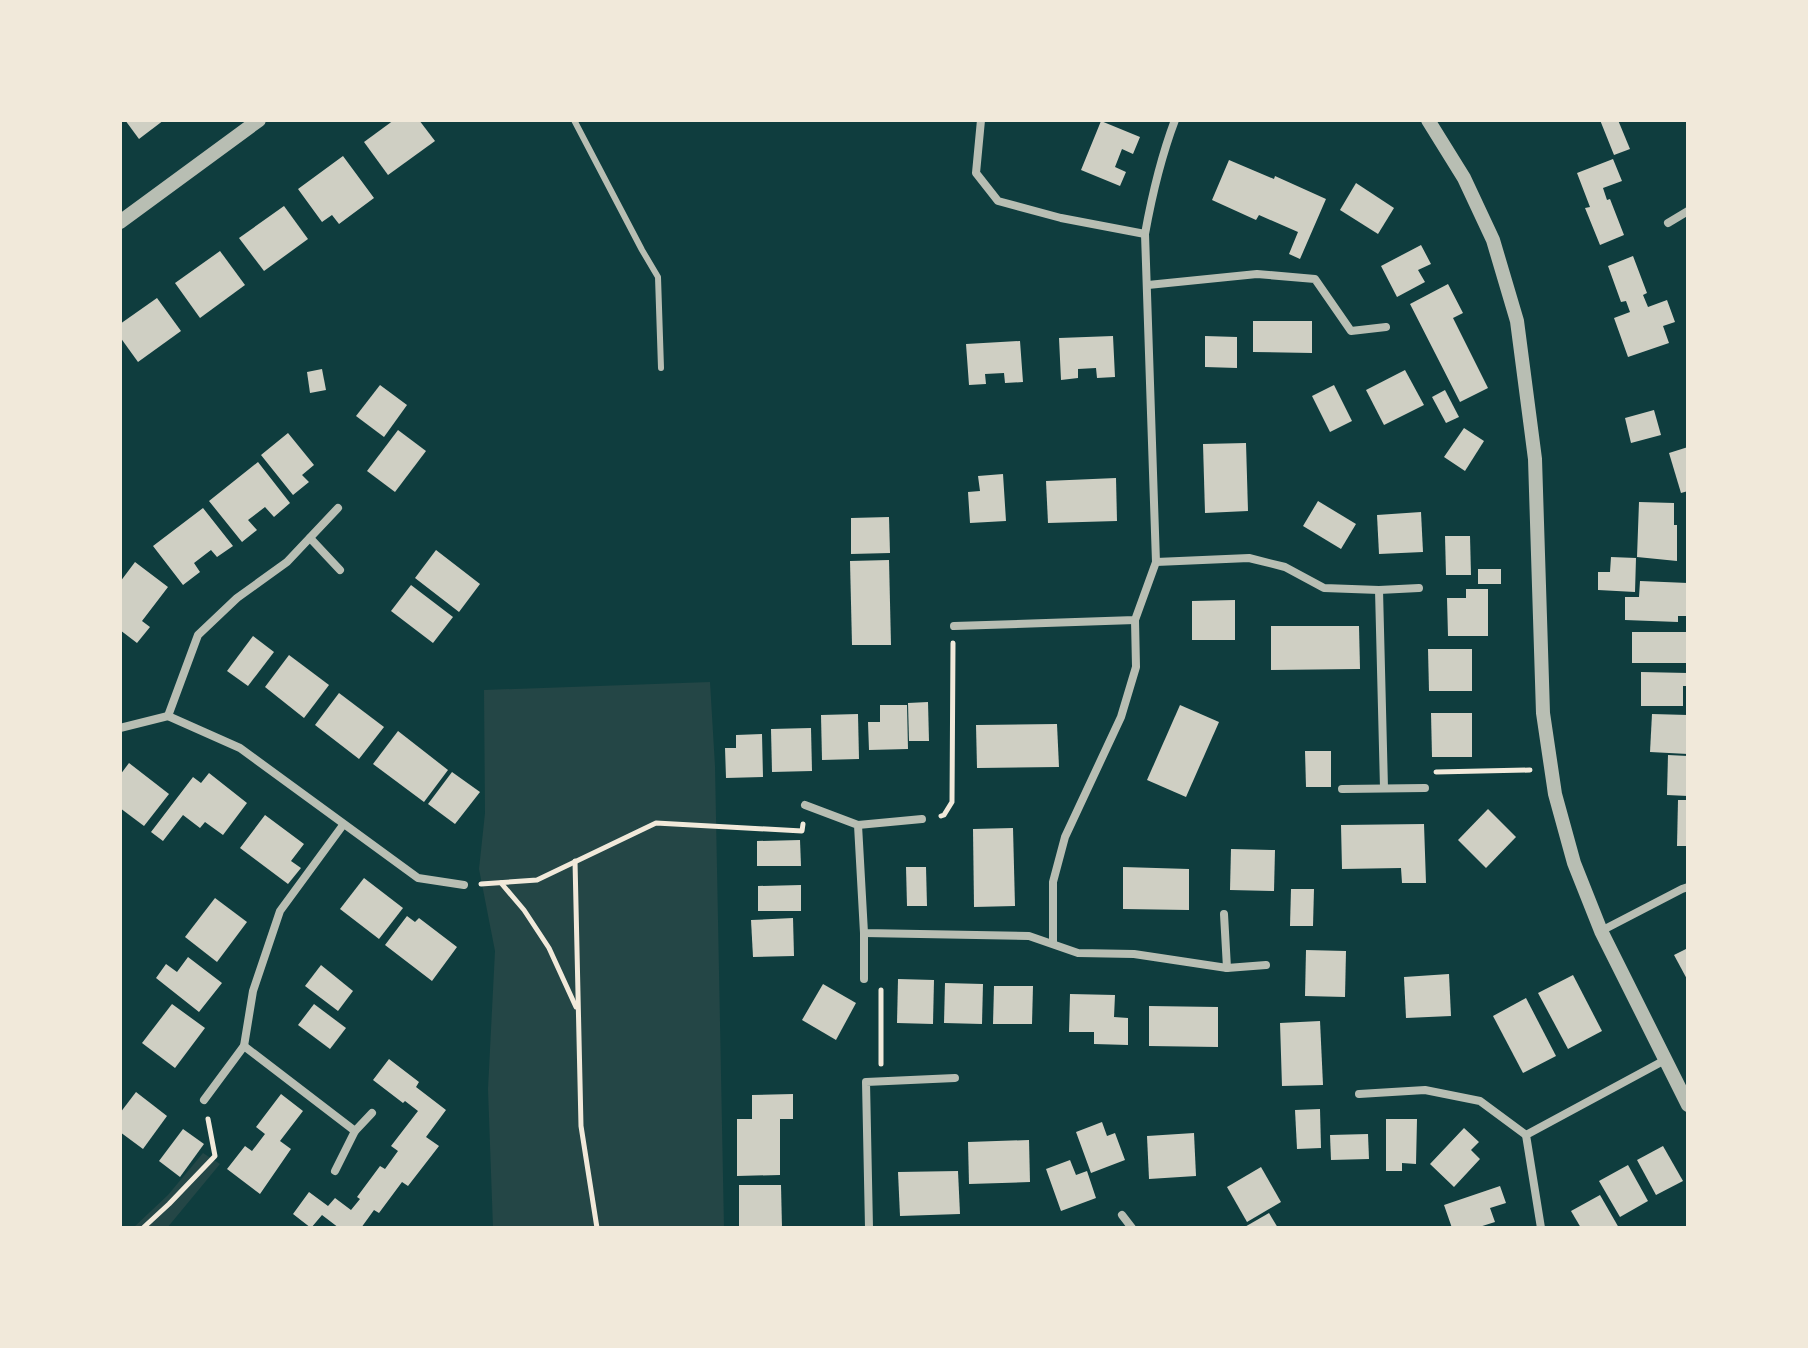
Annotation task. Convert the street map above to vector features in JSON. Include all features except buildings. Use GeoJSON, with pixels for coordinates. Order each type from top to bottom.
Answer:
{"type":"FeatureCollection","features":[{"type":"Feature","properties":{"kind":"street"},"geometry":{"type":"LineString","coordinates":[[120,222],[259,120]]}},
{"type":"Feature","properties":{"kind":"street"},"geometry":{"type":"LineString","coordinates":[[981,120],[976,173],[998,201],[1061,218],[1145,234]]}},
{"type":"Feature","properties":{"kind":"street"},"geometry":{"type":"LineString","coordinates":[[1053,943],[1053,882],[1065,837],[1121,717],[1136,667],[1135,620],[1156,562],[1145,234],[1162,154],[1175,120]]}},
{"type":"Feature","properties":{"kind":"street"},"geometry":{"type":"LineString","coordinates":[[1428,120],[1464,178],[1493,240],[1517,321],[1535,459],[1543,713],[1555,794],[1574,863],[1601,931],[1688,1105]]}},
{"type":"Feature","properties":{"kind":"street"},"geometry":{"type":"LineString","coordinates":[[1668,223],[1688,211]]}},
{"type":"Feature","properties":{"kind":"street"},"geometry":{"type":"LineString","coordinates":[[1148,285],[1257,274],[1315,279],[1351,331],[1386,327]]}},
{"type":"Feature","properties":{"kind":"street"},"geometry":{"type":"LineString","coordinates":[[168,716],[198,635],[237,598],[287,562],[338,508]]}},
{"type":"Feature","properties":{"kind":"street"},"geometry":{"type":"LineString","coordinates":[[310,538],[340,570]]}},
{"type":"Feature","properties":{"kind":"street"},"geometry":{"type":"LineString","coordinates":[[1156,562],[1249,558],[1285,567],[1324,588],[1419,588]]}},
{"type":"Feature","properties":{"kind":"street"},"geometry":{"type":"LineString","coordinates":[[1379,590],[1384,788]]}},
{"type":"Feature","properties":{"kind":"street"},"geometry":{"type":"LineString","coordinates":[[954,626],[1135,620]]}},
{"type":"Feature","properties":{"kind":"street"},"geometry":{"type":"LineString","coordinates":[[120,728],[168,716],[240,748],[418,878],[464,885]]}},
{"type":"Feature","properties":{"kind":"street"},"geometry":{"type":"LineString","coordinates":[[1342,789],[1425,788]]}},
{"type":"Feature","properties":{"kind":"street"},"geometry":{"type":"LineString","coordinates":[[805,805],[858,825],[922,819]]}},
{"type":"Feature","properties":{"kind":"street"},"geometry":{"type":"LineString","coordinates":[[204,1100],[244,1046],[253,991],[280,911],[343,825]]}},
{"type":"Feature","properties":{"kind":"street"},"geometry":{"type":"LineString","coordinates":[[858,825],[864,979]]}},
{"type":"Feature","properties":{"kind":"street"},"geometry":{"type":"LineString","coordinates":[[1601,931],[1688,887]]}},
{"type":"Feature","properties":{"kind":"street"},"geometry":{"type":"LineString","coordinates":[[1224,914],[1227,968]]}},
{"type":"Feature","properties":{"kind":"street"},"geometry":{"type":"LineString","coordinates":[[864,933],[1029,936],[1078,953],[1134,954],[1227,968],[1266,965]]}},
{"type":"Feature","properties":{"kind":"street"},"geometry":{"type":"LineString","coordinates":[[244,1046],[355,1131]]}},
{"type":"Feature","properties":{"kind":"street"},"geometry":{"type":"LineString","coordinates":[[1526,1135],[1665,1060]]}},
{"type":"Feature","properties":{"kind":"street"},"geometry":{"type":"LineString","coordinates":[[869,1228],[866,1082],[955,1078]]}},
{"type":"Feature","properties":{"kind":"street"},"geometry":{"type":"LineString","coordinates":[[1359,1094],[1425,1090],[1480,1101],[1526,1135],[1541,1228]]}},
{"type":"Feature","properties":{"kind":"street"},"geometry":{"type":"LineString","coordinates":[[335,1171],[355,1131],[372,1113]]}},
{"type":"Feature","properties":{"kind":"street"},"geometry":{"type":"LineString","coordinates":[[1122,1215],[1132,1228]]}},
{"type":"Feature","properties":{"kind":"lane"},"geometry":{"type":"LineString","coordinates":[[574,120],[658,277],[661,368]]}},
{"type":"Feature","properties":{"kind":"path"},"geometry":{"type":"LineString","coordinates":[[922,819],[944,815],[952,802],[954,626]]}},
{"type":"Feature","properties":{"kind":"path"},"geometry":{"type":"LineString","coordinates":[[1425,788],[1427,772],[1552,770]]}},
{"type":"Feature","properties":{"kind":"path"},"geometry":{"type":"LineString","coordinates":[[464,885],[537,880],[656,823],[802,831],[805,805]]}},
{"type":"Feature","properties":{"kind":"path"},"geometry":{"type":"LineString","coordinates":[[575,861],[581,1126],[597,1228]]}},
{"type":"Feature","properties":{"kind":"path"},"geometry":{"type":"LineString","coordinates":[[500,882],[524,910],[549,948],[578,1011]]}},
{"type":"Feature","properties":{"kind":"path"},"geometry":{"type":"LineString","coordinates":[[864,979],[881,978],[881,1081]]}},
{"type":"Feature","properties":{"kind":"path"},"geometry":{"type":"LineString","coordinates":[[143,1228],[215,1156],[204,1100]]}},
{"type":"Feature","properties":{"kind":"shaded area"},"geometry":{"type":"Polygon","coordinates":[[[710,682],[715,766],[724,1228],[493,1228],[488,1089],[495,951],[479,869],[485,813],[484,690],[710,682]]]}},
{"type":"Feature","properties":{"kind":"shaded area"},"geometry":{"type":"Polygon","coordinates":[[[203,1153],[220,1164],[167,1228],[133,1228],[168,1195],[203,1153]]]}}]}
